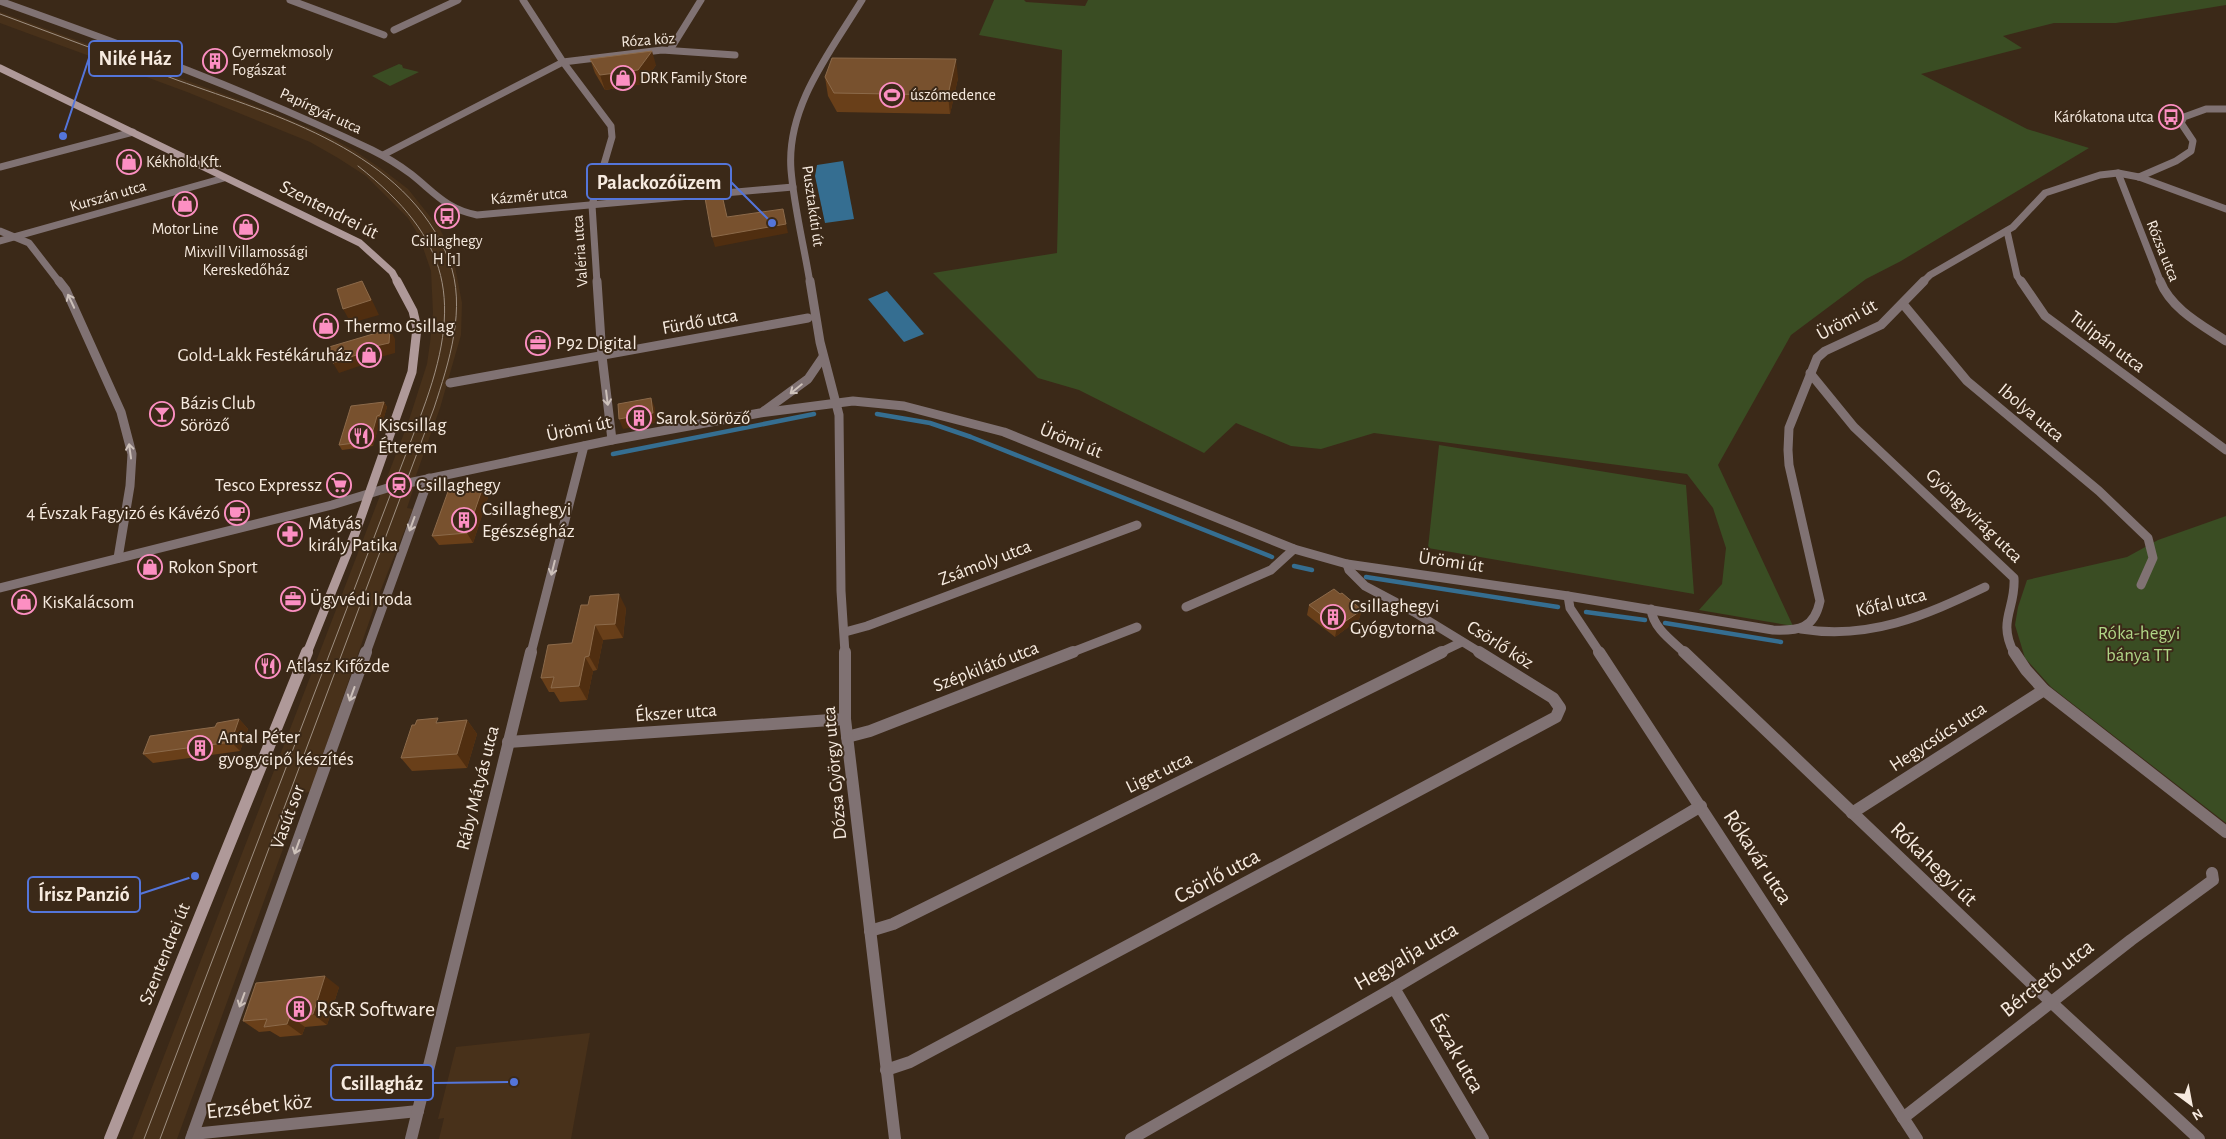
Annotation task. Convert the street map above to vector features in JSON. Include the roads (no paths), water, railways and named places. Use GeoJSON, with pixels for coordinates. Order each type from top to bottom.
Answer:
{"type":"FeatureCollection","features":[{"type":"Feature","properties":{"kind":"main road","name":"Szentendrei út"},"geometry":{"type":"LineString","coordinates":[[0,68],[360,243],[392,272],[413,311],[417,328],[412,372],[367,495],[356,531],[110,1139]]}},
{"type":"Feature","properties":{"kind":"street"},"geometry":{"type":"LineString","coordinates":[[290,0],[384,35]]}},
{"type":"Feature","properties":{"kind":"street"},"geometry":{"type":"LineString","coordinates":[[394,30],[458,0]]}},
{"type":"Feature","properties":{"kind":"street","name":"Valéria utca"},"geometry":{"type":"LineString","coordinates":[[523,0],[563,62],[611,126],[612,136],[592,205],[602,356],[612,440]]}},
{"type":"Feature","properties":{"kind":"street"},"geometry":{"type":"LineString","coordinates":[[670,50],[701,0]]}},
{"type":"Feature","properties":{"kind":"street","name":"Pusztakúti út"},"geometry":{"type":"LineString","coordinates":[[834,402],[823,357],[793,187],[791,149],[802,102],[809,87],[862,0]]}},
{"type":"Feature","properties":{"kind":"street","name":"Papírgyár utca"},"geometry":{"type":"LineString","coordinates":[[3,1],[296,114],[383,155],[416,178],[452,209],[477,215]]}},
{"type":"Feature","properties":{"kind":"street","name":"Róza köz"},"geometry":{"type":"LineString","coordinates":[[563,62],[670,50],[735,55]]}},
{"type":"Feature","properties":{"kind":"street"},"geometry":{"type":"LineString","coordinates":[[383,155],[563,62]]}},
{"type":"Feature","properties":{"kind":"street"},"geometry":{"type":"LineString","coordinates":[[2139,177],[2176,161],[2191,151],[2193,140],[2181,123],[2184,117],[2206,109],[2226,109]]}},
{"type":"Feature","properties":{"kind":"street"},"geometry":{"type":"LineString","coordinates":[[0,167],[133,132]]}},
{"type":"Feature","properties":{"kind":"street","name":"Ürömi út"},"geometry":{"type":"LineString","coordinates":[[0,588],[429,478],[612,440],[760,413],[853,401],[904,406],[962,419],[1004,432],[1294,549],[1347,564],[1568,596],[1773,630],[1801,629],[1810,624],[1817,616],[1820,601],[1789,464],[1788,439],[1793,414],[1820,354],[1881,324],[1930,275],[2007,231],[2045,193],[2088,178],[2118,173],[2139,177],[2226,209]]}},
{"type":"Feature","properties":{"kind":"street","name":"Rózsa utca"},"geometry":{"type":"LineString","coordinates":[[2118,173],[2164,291],[2180,310],[2226,341]]}},
{"type":"Feature","properties":{"kind":"street","name":"Kurszán utca"},"geometry":{"type":"LineString","coordinates":[[0,241],[224,178]]}},
{"type":"Feature","properties":{"kind":"street","name":"Kázmér utca"},"geometry":{"type":"LineString","coordinates":[[477,215],[793,187]]}},
{"type":"Feature","properties":{"kind":"street"},"geometry":{"type":"LineString","coordinates":[[0,231],[29,243],[66,290],[121,412],[132,454],[128,500],[118,558]]}},
{"type":"Feature","properties":{"kind":"street","name":"Tulipán utca"},"geometry":{"type":"LineString","coordinates":[[2007,231],[2017,276],[2046,316],[2226,450]]}},
{"type":"Feature","properties":{"kind":"street","name":"Ibolya utca"},"geometry":{"type":"LineString","coordinates":[[1903,304],[1967,380],[2099,491],[2148,538],[2153,558],[2140,585]]}},
{"type":"Feature","properties":{"kind":"street","name":"Fürdő utca"},"geometry":{"type":"LineString","coordinates":[[450,383],[808,318]]}},
{"type":"Feature","properties":{"kind":"street"},"geometry":{"type":"LineString","coordinates":[[760,413],[786,397],[808,379],[823,357]]}},
{"type":"Feature","properties":{"kind":"street","name":"Gyöngyvirág utca"},"geometry":{"type":"LineString","coordinates":[[1810,373],[1854,427],[2014,578],[2016,591],[2009,608],[2006,630],[2015,654],[2029,675],[2044,690],[2226,832]]}},
{"type":"Feature","properties":{"kind":"street","name":"Dózsa György utca"},"geometry":{"type":"LineString","coordinates":[[834,402],[839,415],[840,429],[841,591],[845,632],[845,719],[886,1070],[896,1139]]}},
{"type":"Feature","properties":{"kind":"street","name":"Ráby Mátyás utca"},"geometry":{"type":"LineString","coordinates":[[411,1139],[508,742],[584,446]]}},
{"type":"Feature","properties":{"kind":"street","name":"Vasút sor"},"geometry":{"type":"LineString","coordinates":[[192,1137],[429,478]]}},
{"type":"Feature","properties":{"kind":"street","name":"Zsámoly utca"},"geometry":{"type":"LineString","coordinates":[[845,632],[867,626],[1137,525]]}},
{"type":"Feature","properties":{"kind":"street"},"geometry":{"type":"LineString","coordinates":[[1186,607],[1271,570],[1294,549]]}},
{"type":"Feature","properties":{"kind":"street","name":"Csörlő köz"},"geometry":{"type":"LineString","coordinates":[[1347,564],[1348,570],[1366,586],[1414,612],[1553,698],[1560,708]]}},
{"type":"Feature","properties":{"kind":"street","name":"Kőfal utca"},"geometry":{"type":"LineString","coordinates":[[1801,629],[1817,633],[1867,630],[1933,612],[1985,587]]}},
{"type":"Feature","properties":{"kind":"street","name":"Rókavár utca"},"geometry":{"type":"LineString","coordinates":[[1568,596],[1570,608],[1917,1139]]}},
{"type":"Feature","properties":{"kind":"street","name":"Rókahegyi út"},"geometry":{"type":"LineString","coordinates":[[1651,610],[1652,618],[1662,631],[2051,1002],[2199,1139]]}},
{"type":"Feature","properties":{"kind":"street","name":"Szépkilátó utca"},"geometry":{"type":"LineString","coordinates":[[847,737],[870,731],[1137,627]]}},
{"type":"Feature","properties":{"kind":"street","name":"Liget utca"},"geometry":{"type":"LineString","coordinates":[[870,931],[893,924],[1462,642]]}},
{"type":"Feature","properties":{"kind":"street","name":"Hegycsúcs utca"},"geometry":{"type":"LineString","coordinates":[[1852,813],[2044,690]]}},
{"type":"Feature","properties":{"kind":"street","name":"Csörlő utca"},"geometry":{"type":"LineString","coordinates":[[886,1070],[910,1062],[1548,722],[1556,717],[1560,708]]}},
{"type":"Feature","properties":{"kind":"street","name":"Ékszer utca"},"geometry":{"type":"LineString","coordinates":[[508,742],[845,719]]}},
{"type":"Feature","properties":{"kind":"street","name":"Hegyalja utca"},"geometry":{"type":"LineString","coordinates":[[1131,1139],[1394,988],[1701,806]]}},
{"type":"Feature","properties":{"kind":"street","name":"Bérctető utca"},"geometry":{"type":"LineString","coordinates":[[1903,1118],[2051,1002],[2213,880],[2212,873]]}},
{"type":"Feature","properties":{"kind":"street","name":"Észak utca"},"geometry":{"type":"LineString","coordinates":[[1394,988],[1483,1139]]}},
{"type":"Feature","properties":{"kind":"street","name":"Erzsébet köz"},"geometry":{"type":"LineString","coordinates":[[192,1137],[418,1111]]}},
{"type":"Feature","properties":{"kind":"water"},"geometry":{"type":"Polygon","coordinates":[[[843,161],[854,219],[825,223],[815,176],[817,165],[843,161]]]}},
{"type":"Feature","properties":{"kind":"water"},"geometry":{"type":"Polygon","coordinates":[[[887,291],[924,334],[904,342],[868,299],[887,291]]]}},
{"type":"Feature","properties":{"kind":"waterway"},"geometry":{"type":"LineString","coordinates":[[613,454],[814,414]]}},
{"type":"Feature","properties":{"kind":"waterway"},"geometry":{"type":"LineString","coordinates":[[877,414],[930,423],[971,437],[1272,557]]}},
{"type":"Feature","properties":{"kind":"waterway"},"geometry":{"type":"LineString","coordinates":[[1294,566],[1312,570]]}},
{"type":"Feature","properties":{"kind":"waterway"},"geometry":{"type":"LineString","coordinates":[[1366,577],[1558,607]]}},
{"type":"Feature","properties":{"kind":"waterway"},"geometry":{"type":"LineString","coordinates":[[1586,612],[1645,620]]}},
{"type":"Feature","properties":{"kind":"waterway"},"geometry":{"type":"LineString","coordinates":[[1665,623],[1781,642]]}},
{"type":"Feature","properties":{"kind":"tram line"},"geometry":{"type":"LineString","coordinates":[[0,14],[256,108],[296,124],[334,143],[370,165],[402,191],[429,222],[449,260],[454,278],[456,297],[454,335],[434,408],[160,1139]]}},
{"type":"Feature","properties":{"kind":"tram line"},"geometry":{"type":"LineString","coordinates":[[144,1139],[422,412],[435,373],[443,338],[445,305],[441,276],[430,247],[413,220],[389,193],[358,166]]}},
{"type":"Feature","properties":{"kind":"place","name":"Gyermekmosoly Fogászat"},"geometry":{"type":"Point","coordinates":[215,61]}},
{"type":"Feature","properties":{"kind":"place","name":"DRK Family Store"},"geometry":{"type":"Point","coordinates":[623,78]}},
{"type":"Feature","properties":{"kind":"place","name":"úszómedence"},"geometry":{"type":"Point","coordinates":[892,95]}},
{"type":"Feature","properties":{"kind":"place","name":"Kárókatona utca"},"geometry":{"type":"Point","coordinates":[2171,117]}},
{"type":"Feature","properties":{"kind":"place","name":"Niké Ház"},"geometry":{"type":"Point","coordinates":[63,136]}},
{"type":"Feature","properties":{"kind":"place","name":"Kékhold Kft."},"geometry":{"type":"Point","coordinates":[129,162]}},
{"type":"Feature","properties":{"kind":"place","name":"Motor Line"},"geometry":{"type":"Point","coordinates":[185,204]}},
{"type":"Feature","properties":{"kind":"place","name":"Csillaghegy H [1]"},"geometry":{"type":"Point","coordinates":[447,216]}},
{"type":"Feature","properties":{"kind":"place","name":"Palackozóüzem"},"geometry":{"type":"Point","coordinates":[772,223]}},
{"type":"Feature","properties":{"kind":"place","name":"Mixvill Villamossági Kereskedőház"},"geometry":{"type":"Point","coordinates":[246,227]}},
{"type":"Feature","properties":{"kind":"place","name":"Thermo Csillag"},"geometry":{"type":"Point","coordinates":[326,326]}},
{"type":"Feature","properties":{"kind":"place","name":"P92 Digital"},"geometry":{"type":"Point","coordinates":[538,343]}},
{"type":"Feature","properties":{"kind":"place","name":"Gold-Lakk Festékáruház"},"geometry":{"type":"Point","coordinates":[369,355]}},
{"type":"Feature","properties":{"kind":"place","name":"Bázis Club Söröző"},"geometry":{"type":"Point","coordinates":[162,414]}},
{"type":"Feature","properties":{"kind":"place","name":"Sarok Söröző"},"geometry":{"type":"Point","coordinates":[639,418]}},
{"type":"Feature","properties":{"kind":"place","name":"Kiscsillag Étterem"},"geometry":{"type":"Point","coordinates":[361,436]}},
{"type":"Feature","properties":{"kind":"place","name":"Tesco Expressz"},"geometry":{"type":"Point","coordinates":[339,485]}},
{"type":"Feature","properties":{"kind":"place","name":"Csillaghegy"},"geometry":{"type":"Point","coordinates":[399,485]}},
{"type":"Feature","properties":{"kind":"place","name":"4 Évszak Fagyizó és Kávézó"},"geometry":{"type":"Point","coordinates":[237,513]}},
{"type":"Feature","properties":{"kind":"place","name":"Csillaghegyi Egészségház"},"geometry":{"type":"Point","coordinates":[464,520]}},
{"type":"Feature","properties":{"kind":"place","name":"Mátyás király Patika"},"geometry":{"type":"Point","coordinates":[290,534]}},
{"type":"Feature","properties":{"kind":"place","name":"Rokon Sport"},"geometry":{"type":"Point","coordinates":[150,567]}},
{"type":"Feature","properties":{"kind":"place","name":"Ügyvédi Iroda"},"geometry":{"type":"Point","coordinates":[293,599]}},
{"type":"Feature","properties":{"kind":"place","name":"KisKalácsom"},"geometry":{"type":"Point","coordinates":[24,602]}},
{"type":"Feature","properties":{"kind":"place","name":"Csillaghegyi Gyógytorna"},"geometry":{"type":"Point","coordinates":[1333,617]}},
{"type":"Feature","properties":{"kind":"place","name":"Atlasz Kifőzde"},"geometry":{"type":"Point","coordinates":[268,666]}},
{"type":"Feature","properties":{"kind":"place","name":"Antal Péter gyogycipő készítés"},"geometry":{"type":"Point","coordinates":[200,748]}},
{"type":"Feature","properties":{"kind":"place","name":"Írisz Panzió"},"geometry":{"type":"Point","coordinates":[195,876]}},
{"type":"Feature","properties":{"kind":"place","name":"R&R Software"},"geometry":{"type":"Point","coordinates":[299,1009]}},
{"type":"Feature","properties":{"kind":"place","name":"Csillagház"},"geometry":{"type":"Point","coordinates":[514,1082]}},
{"type":"Feature","properties":{"kind":"park label","name":"Róka-hegyi bánya TT"},"geometry":{"type":"Point","coordinates":[2139,644]}}]}
